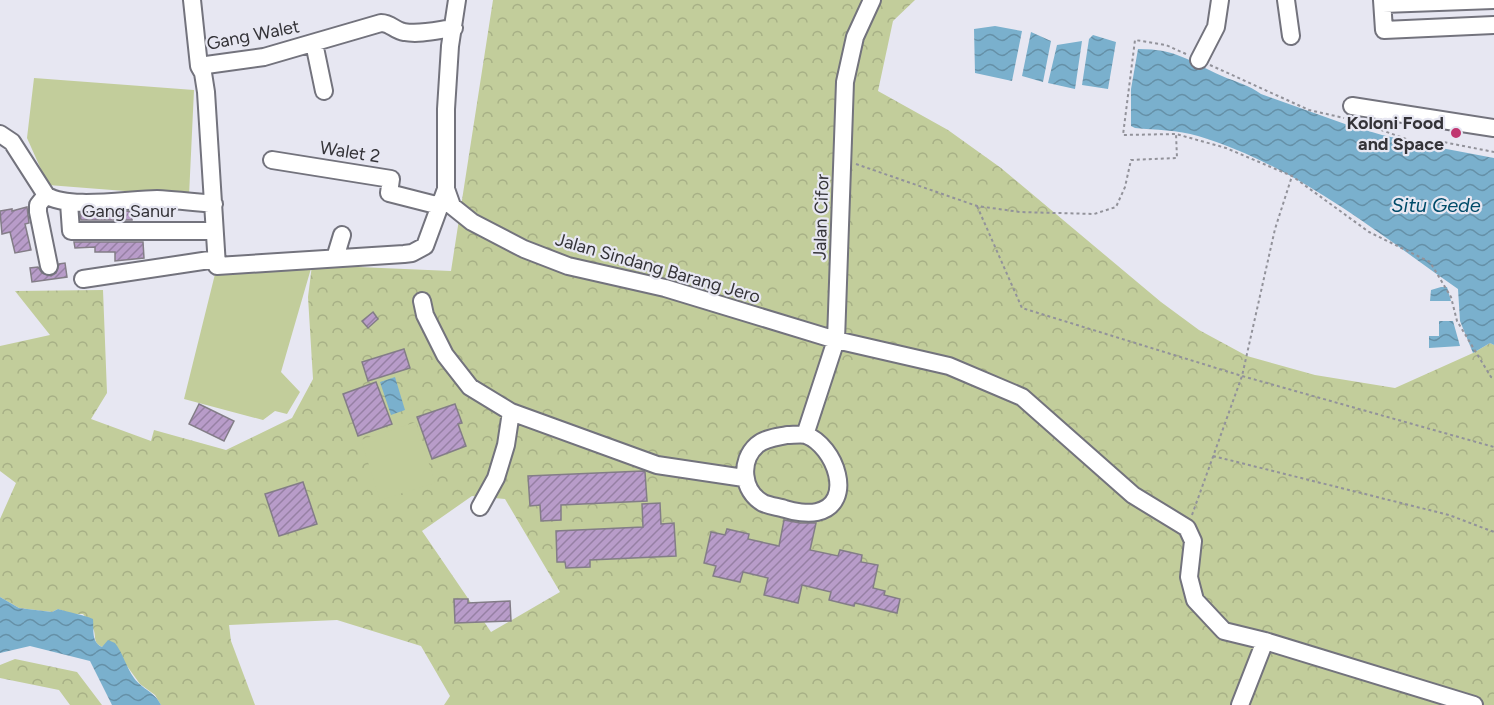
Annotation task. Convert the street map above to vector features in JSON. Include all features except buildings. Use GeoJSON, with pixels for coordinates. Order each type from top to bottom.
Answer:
{"type":"FeatureCollection","features":[{"type":"Feature","properties":{"kind":"street"},"geometry":{"type":"LineString","coordinates":[[192,0],[199,66],[203,73],[206,92],[217,266],[404,254],[425,246],[445,198],[446,109],[450,46],[457,0]]}},
{"type":"Feature","properties":{"kind":"street","name":"Jalan Cifor"},"geometry":{"type":"LineString","coordinates":[[805,435],[836,340],[844,82],[855,37],[872,0]]}},
{"type":"Feature","properties":{"kind":"street"},"geometry":{"type":"LineString","coordinates":[[1199,60],[1216,27],[1220,0]]}},
{"type":"Feature","properties":{"kind":"street"},"geometry":{"type":"LineString","coordinates":[[1286,0],[1291,36]]}},
{"type":"Feature","properties":{"kind":"street"},"geometry":{"type":"LineString","coordinates":[[1494,0],[1383,2],[1384,30],[1494,25]]}},
{"type":"Feature","properties":{"kind":"street","name":"Gang Walet"},"geometry":{"type":"LineString","coordinates":[[199,66],[264,57],[381,23],[392,25],[403,32],[454,28]]}},
{"type":"Feature","properties":{"kind":"street"},"geometry":{"type":"LineString","coordinates":[[314,43],[324,91]]}},
{"type":"Feature","properties":{"kind":"street"},"geometry":{"type":"LineString","coordinates":[[1352,106],[1494,128]]}},
{"type":"Feature","properties":{"kind":"street"},"geometry":{"type":"LineString","coordinates":[[0,135],[12,142],[46,195],[54,200],[69,203],[159,199],[214,204]]}},
{"type":"Feature","properties":{"kind":"street","name":"Walet 2"},"geometry":{"type":"LineString","coordinates":[[272,160],[391,179],[389,193],[445,198]]}},
{"type":"Feature","properties":{"kind":"street"},"geometry":{"type":"LineString","coordinates":[[46,195],[38,205],[38,212],[49,266]]}},
{"type":"Feature","properties":{"kind":"street","name":"Jalan Sindang Barang Jero"},"geometry":{"type":"LineString","coordinates":[[445,198],[472,222],[524,249],[568,266],[665,288],[836,340],[949,366],[1022,397],[1133,495],[1187,528]]}},
{"type":"Feature","properties":{"kind":"street","name":"Gang Sanur"},"geometry":{"type":"LineString","coordinates":[[69,203],[71,231],[214,231]]}},
{"type":"Feature","properties":{"kind":"street"},"geometry":{"type":"LineString","coordinates":[[335,258],[342,235]]}},
{"type":"Feature","properties":{"kind":"street"},"geometry":{"type":"LineString","coordinates":[[83,279],[216,259]]}},
{"type":"Feature","properties":{"kind":"street"},"geometry":{"type":"LineString","coordinates":[[422,301],[425,315],[445,356],[470,387],[511,412],[657,465],[744,478]]}},
{"type":"Feature","properties":{"kind":"street"},"geometry":{"type":"LineString","coordinates":[[480,507],[496,478],[506,445],[511,412]]}},
{"type":"Feature","properties":{"kind":"street"},"geometry":{"type":"LineString","coordinates":[[805,435],[819,444],[832,457],[838,473],[837,496],[831,505],[817,512],[793,511],[764,503],[750,492],[744,478],[747,460],[757,445],[771,438],[805,435]]}},
{"type":"Feature","properties":{"kind":"street"},"geometry":{"type":"LineString","coordinates":[[1187,528],[1193,541],[1189,577],[1195,600],[1224,631],[1265,641],[1474,705]]}},
{"type":"Feature","properties":{"kind":"street"},"geometry":{"type":"LineString","coordinates":[[1240,705],[1265,641]]}},
{"type":"Feature","properties":{"kind":"path"},"geometry":{"type":"LineString","coordinates":[[1494,152],[1443,142],[1418,143],[1351,119],[1309,110],[1166,45],[1135,40],[1123,135],[1176,134],[1226,148],[1292,176],[1369,232],[1430,262],[1451,297],[1457,321],[1491,377],[1494,378]]}},
{"type":"Feature","properties":{"kind":"path"},"geometry":{"type":"LineString","coordinates":[[842,159],[977,206],[1020,212],[1094,214],[1116,207],[1125,187],[1131,160],[1177,158],[1176,134]]}},
{"type":"Feature","properties":{"kind":"path"},"geometry":{"type":"LineString","coordinates":[[1187,528],[1242,376],[1275,229],[1292,176]]}},
{"type":"Feature","properties":{"kind":"path"},"geometry":{"type":"LineString","coordinates":[[977,206],[1022,308],[1242,376],[1494,447]]}},
{"type":"Feature","properties":{"kind":"path"},"geometry":{"type":"LineString","coordinates":[[1213,456],[1449,515],[1494,532]]}},
{"type":"Feature","properties":{"kind":"green space"},"geometry":{"type":"Polygon","coordinates":[[[493,0],[915,0],[893,21],[878,91],[948,130],[1001,168],[1161,302],[1199,330],[1247,356],[1315,375],[1395,388],[1490,343],[1494,345],[1494,705],[444,705],[450,696],[421,646],[337,620],[229,625],[231,641],[255,705],[161,705],[155,695],[140,684],[106,644],[102,647],[97,643],[92,626],[83,614],[73,614],[58,609],[52,612],[19,608],[0,597],[0,519],[16,483],[0,471],[0,346],[50,335],[15,291],[103,290],[107,393],[91,419],[151,441],[154,430],[226,450],[292,418],[313,379],[308,297],[312,265],[451,271],[493,0]],[[472,496],[422,531],[491,632],[560,592],[505,499],[472,496]]]}},
{"type":"Feature","properties":{"kind":"green space"},"geometry":{"type":"Polygon","coordinates":[[[34,78],[194,90],[189,196],[48,185],[27,138],[34,78]]]}},
{"type":"Feature","properties":{"kind":"green space"},"geometry":{"type":"Polygon","coordinates":[[[312,265],[281,372],[300,392],[287,414],[275,411],[263,420],[184,399],[217,266],[312,265]]]}},
{"type":"Feature","properties":{"kind":"green space"},"geometry":{"type":"Polygon","coordinates":[[[416,422],[435,483],[380,500],[361,440],[416,422]]]}},
{"type":"Feature","properties":{"kind":"green space"},"geometry":{"type":"Polygon","coordinates":[[[15,659],[77,672],[102,705],[70,705],[59,690],[0,678],[0,665],[15,659]]]}},
{"type":"Feature","properties":{"kind":"water"},"geometry":{"type":"Polygon","coordinates":[[[995,26],[1022,31],[1012,81],[975,73],[974,29],[995,26]]]}},
{"type":"Feature","properties":{"kind":"water"},"geometry":{"type":"Polygon","coordinates":[[[1031,32],[1051,41],[1043,82],[1022,76],[1031,32]]]}},
{"type":"Feature","properties":{"kind":"water"},"geometry":{"type":"Polygon","coordinates":[[[1093,35],[1116,42],[1108,89],[1082,85],[1089,39],[1093,35]]]}},
{"type":"Feature","properties":{"kind":"water"},"geometry":{"type":"Polygon","coordinates":[[[1082,41],[1075,89],[1048,83],[1057,45],[1082,41]]]}},
{"type":"Feature","properties":{"kind":"water","name":"Situ Gede"},"geometry":{"type":"Polygon","coordinates":[[[1138,49],[1173,54],[1261,94],[1345,124],[1382,135],[1494,158],[1494,345],[1490,343],[1473,353],[1460,321],[1458,289],[1365,223],[1301,182],[1268,164],[1198,136],[1131,126],[1131,89],[1138,49]]]}},
{"type":"Feature","properties":{"kind":"water"},"geometry":{"type":"Polygon","coordinates":[[[1447,287],[1451,301],[1430,301],[1431,290],[1447,287]]]}},
{"type":"Feature","properties":{"kind":"water"},"geometry":{"type":"Polygon","coordinates":[[[1439,321],[1453,321],[1460,346],[1429,348],[1429,336],[1439,336],[1439,321]]]}},
{"type":"Feature","properties":{"kind":"water"},"geometry":{"type":"Polygon","coordinates":[[[395,377],[405,410],[391,415],[380,382],[395,377]]]}},
{"type":"Feature","properties":{"kind":"water"},"geometry":{"type":"Polygon","coordinates":[[[0,597],[19,608],[52,612],[58,609],[93,619],[94,635],[98,645],[102,647],[108,640],[115,643],[134,678],[161,705],[112,705],[90,661],[30,646],[0,653],[0,597]]]}},
{"type":"Feature","properties":{"kind":"place","name":"Koloni Food and Space"},"geometry":{"type":"Point","coordinates":[1456,133]}}]}
